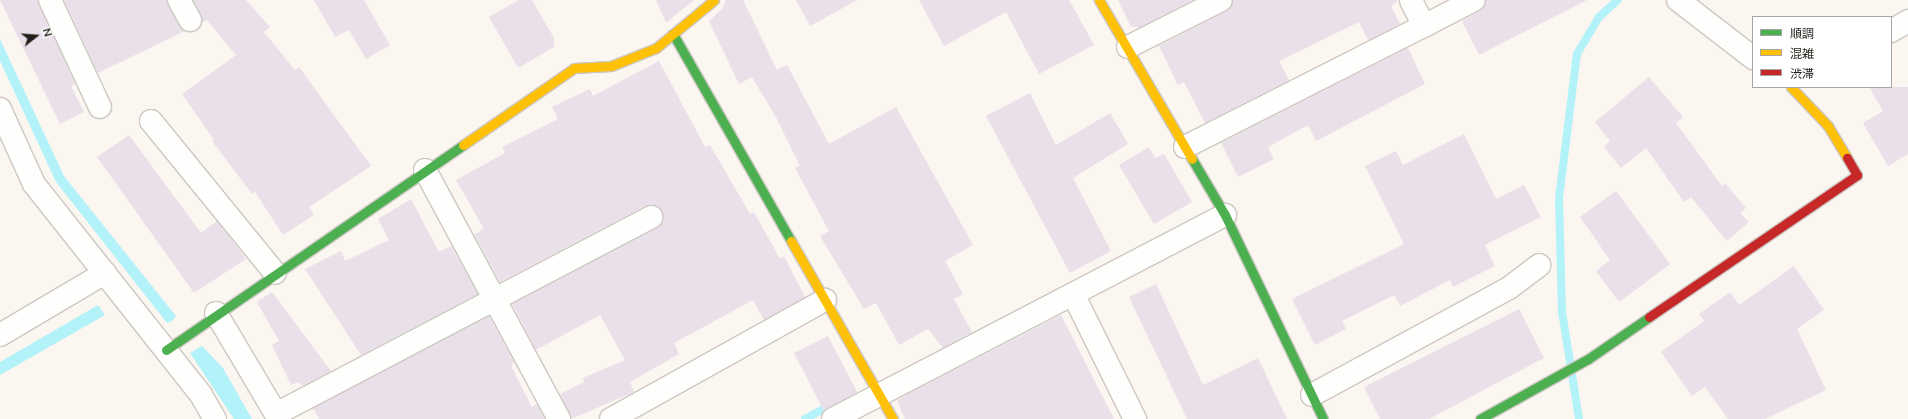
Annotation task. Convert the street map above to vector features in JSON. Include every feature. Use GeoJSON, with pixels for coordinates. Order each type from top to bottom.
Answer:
{"type":"FeatureCollection","features":[{"type":"Feature","properties":{"kind":"street"},"geometry":{"type":"LineString","coordinates":[[50,0],[100,107]]}},
{"type":"Feature","properties":{"kind":"street"},"geometry":{"type":"LineString","coordinates":[[180,0],[190,20]]}},
{"type":"Feature","properties":{"kind":"street"},"geometry":{"type":"LineString","coordinates":[[166,350],[216,313],[574,68],[611,66],[656,48],[714,0]]}},
{"type":"Feature","properties":{"kind":"street"},"geometry":{"type":"LineString","coordinates":[[1099,0],[1128,47],[1225,215],[1323,419]]}},
{"type":"Feature","properties":{"kind":"street"},"geometry":{"type":"LineString","coordinates":[[1128,47],[1221,0]]}},
{"type":"Feature","properties":{"kind":"street"},"geometry":{"type":"LineString","coordinates":[[1411,0],[1424,26]]}},
{"type":"Feature","properties":{"kind":"street"},"geometry":{"type":"LineString","coordinates":[[1185,147],[1474,0]]}},
{"type":"Feature","properties":{"kind":"street"},"geometry":{"type":"LineString","coordinates":[[1678,0],[1752,57]]}},
{"type":"Feature","properties":{"kind":"street"},"geometry":{"type":"LineString","coordinates":[[1892,30],[1908,21]]}},
{"type":"Feature","properties":{"kind":"street"},"geometry":{"type":"LineString","coordinates":[[673,34],[893,419]]}},
{"type":"Feature","properties":{"kind":"street"},"geometry":{"type":"LineString","coordinates":[[1480,419],[1561,376],[1588,359],[1856,175],[1828,126],[1792,88]]}},
{"type":"Feature","properties":{"kind":"street"},"geometry":{"type":"LineString","coordinates":[[0,109],[34,184],[166,350],[215,419]]}},
{"type":"Feature","properties":{"kind":"street"},"geometry":{"type":"LineString","coordinates":[[151,122],[275,274]]}},
{"type":"Feature","properties":{"kind":"street"},"geometry":{"type":"LineString","coordinates":[[425,170],[559,419]]}},
{"type":"Feature","properties":{"kind":"street"},"geometry":{"type":"LineString","coordinates":[[833,419],[1074,296],[1225,215]]}},
{"type":"Feature","properties":{"kind":"street"},"geometry":{"type":"LineString","coordinates":[[216,313],[277,417],[494,298],[652,217]]}},
{"type":"Feature","properties":{"kind":"street"},"geometry":{"type":"LineString","coordinates":[[1312,395],[1509,288],[1539,265]]}},
{"type":"Feature","properties":{"kind":"street"},"geometry":{"type":"LineString","coordinates":[[0,335],[105,273]]}},
{"type":"Feature","properties":{"kind":"street"},"geometry":{"type":"LineString","coordinates":[[1074,296],[1135,419]]}},
{"type":"Feature","properties":{"kind":"street"},"geometry":{"type":"LineString","coordinates":[[611,419],[825,300]]}},
{"type":"Feature","properties":{"kind":"water"},"geometry":{"type":"Polygon","coordinates":[[[0,39],[64,176],[176,316],[172,321],[167,323],[56,182],[0,61],[0,39]]]}},
{"type":"Feature","properties":{"kind":"water"},"geometry":{"type":"Polygon","coordinates":[[[98,305],[105,315],[0,375],[0,362],[98,305]]]}},
{"type":"Feature","properties":{"kind":"water"},"geometry":{"type":"Polygon","coordinates":[[[202,346],[223,368],[252,419],[234,419],[190,353],[202,346]]]}},
{"type":"Feature","properties":{"kind":"building"},"geometry":{"type":"Polygon","coordinates":[[[0,0],[38,0],[75,84],[71,86],[84,112],[60,124],[0,0]]]}},
{"type":"Feature","properties":{"kind":"building"},"geometry":{"type":"Polygon","coordinates":[[[64,0],[167,0],[185,31],[98,73],[64,0]]]}},
{"type":"Feature","properties":{"kind":"building"},"geometry":{"type":"Polygon","coordinates":[[[193,0],[246,0],[270,27],[264,32],[295,70],[299,67],[371,166],[309,207],[314,215],[283,235],[255,192],[252,194],[212,141],[214,140],[182,94],[236,55],[207,20],[202,22],[193,0]]]}},
{"type":"Feature","properties":{"kind":"building"},"geometry":{"type":"Polygon","coordinates":[[[314,0],[364,0],[390,45],[366,59],[349,30],[335,37],[314,0]]]}},
{"type":"Feature","properties":{"kind":"building"},"geometry":{"type":"Polygon","coordinates":[[[519,0],[532,0],[554,38],[554,47],[518,68],[489,17],[519,0]]]}},
{"type":"Feature","properties":{"kind":"building"},"geometry":{"type":"Polygon","coordinates":[[[656,0],[694,0],[666,23],[656,0]]]}},
{"type":"Feature","properties":{"kind":"building"},"geometry":{"type":"Polygon","coordinates":[[[726,0],[743,0],[777,70],[787,65],[829,144],[896,107],[973,245],[945,261],[963,294],[954,299],[972,332],[943,348],[928,329],[899,345],[876,303],[864,309],[820,236],[829,231],[795,168],[800,166],[777,119],[752,77],[739,84],[709,21],[722,9],[726,0]]]}},
{"type":"Feature","properties":{"kind":"building"},"geometry":{"type":"Polygon","coordinates":[[[796,0],[857,0],[810,26],[796,0]]]}},
{"type":"Feature","properties":{"kind":"building"},"geometry":{"type":"Polygon","coordinates":[[[919,0],[1069,0],[1094,45],[1039,74],[1006,12],[944,46],[919,0]]]}},
{"type":"Feature","properties":{"kind":"building"},"geometry":{"type":"Polygon","coordinates":[[[1118,0],[1193,0],[1140,27],[1131,27],[1118,0]]]}},
{"type":"Feature","properties":{"kind":"building"},"geometry":{"type":"Polygon","coordinates":[[[1233,0],[1399,0],[1391,6],[1400,24],[1368,40],[1359,22],[1279,61],[1289,80],[1205,123],[1184,82],[1178,85],[1159,46],[1227,11],[1233,0]]]}},
{"type":"Feature","properties":{"kind":"building"},"geometry":{"type":"Polygon","coordinates":[[[1486,0],[1587,0],[1479,55],[1462,21],[1480,11],[1486,0]]]}},
{"type":"Feature","properties":{"kind":"building"},"geometry":{"type":"Polygon","coordinates":[[[1408,48],[1425,84],[1316,141],[1308,125],[1268,147],[1274,159],[1238,177],[1221,143],[1408,48]]]}},
{"type":"Feature","properties":{"kind":"building"},"geometry":{"type":"Polygon","coordinates":[[[659,61],[705,147],[710,145],[750,214],[754,212],[780,259],[784,256],[805,297],[764,320],[753,300],[674,343],[679,354],[630,382],[634,392],[571,419],[560,394],[584,382],[583,378],[625,360],[600,315],[536,350],[512,304],[657,228],[662,223],[662,212],[657,206],[645,206],[500,282],[474,234],[484,229],[456,180],[505,153],[502,147],[558,119],[552,107],[590,89],[593,96],[659,61]]]}},
{"type":"Feature","properties":{"kind":"building"},"geometry":{"type":"Polygon","coordinates":[[[1649,77],[1683,117],[1676,123],[1722,186],[1725,183],[1746,208],[1740,213],[1749,222],[1727,241],[1691,197],[1684,202],[1646,148],[1621,168],[1604,147],[1610,141],[1595,122],[1649,77]]]}},
{"type":"Feature","properties":{"kind":"building"},"geometry":{"type":"Polygon","coordinates":[[[1908,87],[1908,154],[1888,166],[1863,123],[1883,111],[1870,88],[1908,87]]]}},
{"type":"Feature","properties":{"kind":"building"},"geometry":{"type":"Polygon","coordinates":[[[1030,93],[1056,145],[1110,113],[1128,144],[1073,178],[1111,251],[1070,273],[986,116],[1030,93]]]}},
{"type":"Feature","properties":{"kind":"building"},"geometry":{"type":"Polygon","coordinates":[[[1464,134],[1496,199],[1524,185],[1541,217],[1485,245],[1495,266],[1453,287],[1450,280],[1400,306],[1394,295],[1342,321],[1346,329],[1315,345],[1292,299],[1404,244],[1365,166],[1396,151],[1403,165],[1464,134]]]}},
{"type":"Feature","properties":{"kind":"building"},"geometry":{"type":"Polygon","coordinates":[[[129,135],[201,233],[217,221],[246,259],[194,293],[97,157],[129,135]]]}},
{"type":"Feature","properties":{"kind":"building"},"geometry":{"type":"Polygon","coordinates":[[[1149,147],[1155,158],[1164,154],[1192,202],[1154,224],[1119,165],[1149,147]]]}},
{"type":"Feature","properties":{"kind":"building"},"geometry":{"type":"Polygon","coordinates":[[[1616,191],[1670,264],[1619,302],[1596,271],[1610,260],[1580,217],[1616,191]]]}},
{"type":"Feature","properties":{"kind":"building"},"geometry":{"type":"Polygon","coordinates":[[[411,199],[439,252],[451,246],[478,294],[361,355],[305,269],[341,251],[345,261],[389,240],[378,219],[411,199]]]}},
{"type":"Feature","properties":{"kind":"building"},"geometry":{"type":"Polygon","coordinates":[[[1794,266],[1824,310],[1797,329],[1826,390],[1765,419],[1728,419],[1705,387],[1692,396],[1661,352],[1704,321],[1699,314],[1730,292],[1739,305],[1794,266]]]}},
{"type":"Feature","properties":{"kind":"building"},"geometry":{"type":"Polygon","coordinates":[[[1156,284],[1203,385],[1258,358],[1287,419],[1187,419],[1129,297],[1156,284]]]}},
{"type":"Feature","properties":{"kind":"building"},"geometry":{"type":"Polygon","coordinates":[[[272,292],[331,371],[302,386],[299,382],[291,385],[272,345],[279,341],[257,302],[272,292]]]}},
{"type":"Feature","properties":{"kind":"building"},"geometry":{"type":"Polygon","coordinates":[[[1519,309],[1544,358],[1429,419],[1380,419],[1364,387],[1519,309]]]}},
{"type":"Feature","properties":{"kind":"building"},"geometry":{"type":"Polygon","coordinates":[[[1061,315],[1114,419],[905,419],[897,401],[1061,315]]]}},
{"type":"Feature","properties":{"kind":"building"},"geometry":{"type":"Polygon","coordinates":[[[489,316],[514,362],[511,366],[532,407],[537,404],[545,419],[319,419],[313,408],[489,316]]]}},
{"type":"Feature","properties":{"kind":"building"},"geometry":{"type":"Polygon","coordinates":[[[828,336],[857,392],[824,411],[794,353],[828,336]]]}},
{"type":"Feature","properties":{"kind":"waterway"},"geometry":{"type":"LineString","coordinates":[[1579,419],[1562,312],[1559,198],[1577,54],[1599,17],[1618,0]]}},
{"type":"Feature","properties":{"kind":"waterway"},"geometry":{"type":"LineString","coordinates":[[805,419],[832,404]]}},
{"type":"Feature","properties":{"kind":"traffic: fast"},"geometry":{"type":"LineString","coordinates":[[673,34],[791,241]]}},
{"type":"Feature","properties":{"kind":"traffic: fast"},"geometry":{"type":"LineString","coordinates":[[166,350],[463,145]]}},
{"type":"Feature","properties":{"kind":"traffic: fast"},"geometry":{"type":"LineString","coordinates":[[1192,159],[1225,215],[1323,419]]}},
{"type":"Feature","properties":{"kind":"traffic: fast"},"geometry":{"type":"LineString","coordinates":[[1480,419],[1588,359],[1649,317]]}},
{"type":"Feature","properties":{"kind":"traffic: slow"},"geometry":{"type":"LineString","coordinates":[[463,145],[574,68],[611,66],[656,48],[714,0]]}},
{"type":"Feature","properties":{"kind":"traffic: slow"},"geometry":{"type":"LineString","coordinates":[[1099,0],[1192,159]]}},
{"type":"Feature","properties":{"kind":"traffic: slow"},"geometry":{"type":"LineString","coordinates":[[1792,88],[1828,126],[1847,158]]}},
{"type":"Feature","properties":{"kind":"traffic: slow"},"geometry":{"type":"LineString","coordinates":[[791,241],[893,419]]}},
{"type":"Feature","properties":{"kind":"traffic: jam"},"geometry":{"type":"LineString","coordinates":[[1649,317],[1857,175],[1847,158]]}}]}
